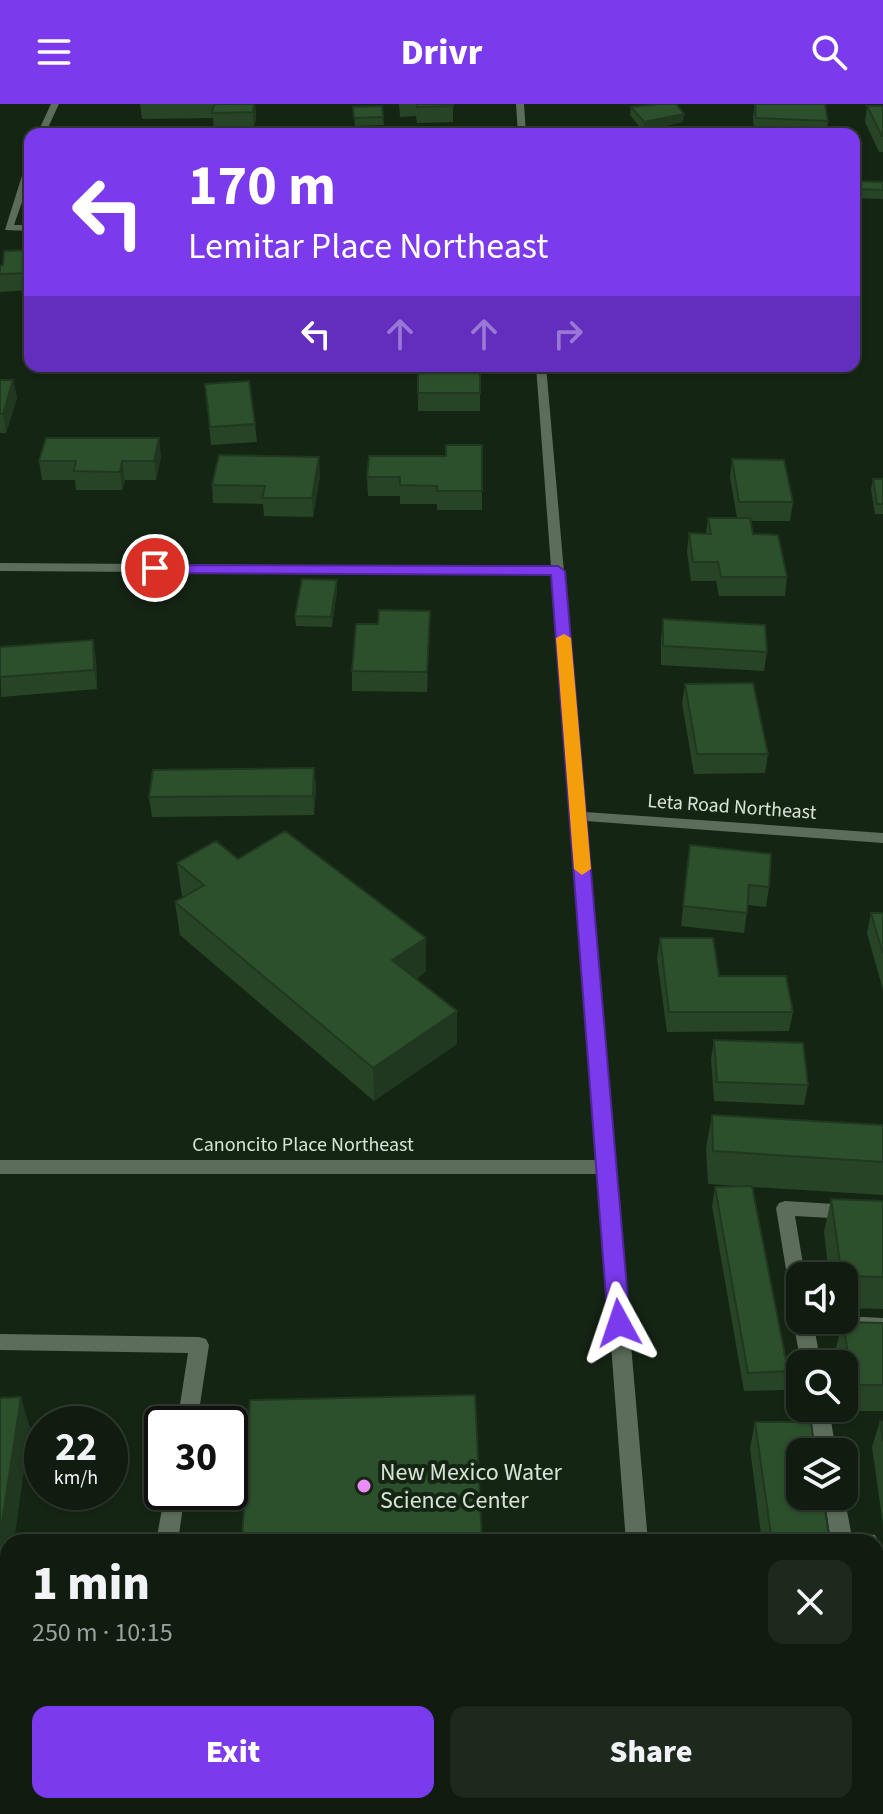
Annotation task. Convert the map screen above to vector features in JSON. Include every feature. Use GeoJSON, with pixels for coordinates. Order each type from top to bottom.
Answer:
{"type":"FeatureCollection","features":[{"type":"Feature","properties":{"kind":"street"},"geometry":{"type":"LineString","coordinates":[[44,128],[55,104]]}},
{"type":"Feature","properties":{"kind":"street"},"geometry":{"type":"LineString","coordinates":[[520,104],[522,128]]}},
{"type":"Feature","properties":{"kind":"street"},"geometry":{"type":"LineString","coordinates":[[24,183],[8,228],[24,228]]}},
{"type":"Feature","properties":{"kind":"street"},"geometry":{"type":"LineString","coordinates":[[541,372],[636,1534]]}},
{"type":"Feature","properties":{"kind":"street"},"geometry":{"type":"LineString","coordinates":[[0,567],[558,571]]}},
{"type":"Feature","properties":{"kind":"street","name":"Leta Road Northeast"},"geometry":{"type":"LineString","coordinates":[[578,816],[883,838]]}},
{"type":"Feature","properties":{"kind":"street","name":"Canoncito Place Northeast"},"geometry":{"type":"LineString","coordinates":[[0,1167],[607,1167]]}},
{"type":"Feature","properties":{"kind":"street"},"geometry":{"type":"LineString","coordinates":[[794,1262],[785,1208],[883,1214]]}},
{"type":"Feature","properties":{"kind":"street"},"geometry":{"type":"LineString","coordinates":[[858,1324],[883,1326]]}},
{"type":"Feature","properties":{"kind":"street"},"geometry":{"type":"LineString","coordinates":[[0,1342],[199,1345],[190,1406]]}},
{"type":"Feature","properties":{"kind":"street"},"geometry":{"type":"LineString","coordinates":[[168,1534],[172,1510]]}},
{"type":"Feature","properties":{"kind":"street"},"geometry":{"type":"LineString","coordinates":[[836,1510],[841,1534]]}},
{"type":"Feature","properties":{"kind":"building"},"geometry":{"type":"Polygon","coordinates":[[[214,104],[254,104],[253,112],[212,113],[214,104]]]}},
{"type":"Feature","properties":{"kind":"building"},"geometry":{"type":"Polygon","coordinates":[[[417,104],[453,104],[453,106],[417,107],[417,104]]]}},
{"type":"Feature","properties":{"kind":"building"},"geometry":{"type":"Polygon","coordinates":[[[676,104],[684,114],[644,122],[631,107],[676,104]]]}},
{"type":"Feature","properties":{"kind":"building"},"geometry":{"type":"Polygon","coordinates":[[[755,104],[825,104],[828,121],[756,118],[755,104]]]}},
{"type":"Feature","properties":{"kind":"building"},"geometry":{"type":"Polygon","coordinates":[[[382,106],[383,117],[354,118],[353,107],[382,106]]]}},
{"type":"Feature","properties":{"kind":"building"},"geometry":{"type":"Polygon","coordinates":[[[867,106],[883,106],[883,136],[882,136],[867,106]]]}},
{"type":"Feature","properties":{"kind":"building"},"geometry":{"type":"Polygon","coordinates":[[[860,181],[883,182],[883,190],[860,189],[860,181]]]}},
{"type":"Feature","properties":{"kind":"building"},"geometry":{"type":"Polygon","coordinates":[[[24,250],[24,273],[0,274],[4,251],[24,250]]]}},
{"type":"Feature","properties":{"kind":"building"},"geometry":{"type":"Polygon","coordinates":[[[418,372],[480,372],[480,393],[418,393],[418,372]]]}},
{"type":"Feature","properties":{"kind":"building"},"geometry":{"type":"Polygon","coordinates":[[[0,380],[13,380],[3,414],[0,414],[0,380]]]}},
{"type":"Feature","properties":{"kind":"building"},"geometry":{"type":"Polygon","coordinates":[[[249,381],[255,424],[210,427],[205,384],[249,381]]]}},
{"type":"Feature","properties":{"kind":"building"},"geometry":{"type":"Polygon","coordinates":[[[46,438],[159,438],[154,461],[122,461],[120,472],[74,471],[76,461],[39,461],[46,438]]]}},
{"type":"Feature","properties":{"kind":"building"},"geometry":{"type":"Polygon","coordinates":[[[446,445],[482,445],[482,491],[437,491],[437,486],[400,485],[400,477],[367,477],[369,456],[446,456],[446,445]]]}},
{"type":"Feature","properties":{"kind":"building"},"geometry":{"type":"Polygon","coordinates":[[[219,455],[319,457],[312,498],[262,498],[265,486],[212,485],[219,455]]]}},
{"type":"Feature","properties":{"kind":"building"},"geometry":{"type":"Polygon","coordinates":[[[732,459],[784,460],[793,502],[739,502],[732,459]]]}},
{"type":"Feature","properties":{"kind":"building"},"geometry":{"type":"Polygon","coordinates":[[[873,479],[883,479],[883,504],[877,504],[873,479]]]}},
{"type":"Feature","properties":{"kind":"building"},"geometry":{"type":"Polygon","coordinates":[[[708,518],[750,518],[753,534],[778,535],[787,577],[721,577],[718,562],[693,562],[689,533],[711,534],[708,518]]]}},
{"type":"Feature","properties":{"kind":"building"},"geometry":{"type":"Polygon","coordinates":[[[302,579],[337,580],[331,617],[295,616],[302,579]]]}},
{"type":"Feature","properties":{"kind":"building"},"geometry":{"type":"Polygon","coordinates":[[[379,610],[430,611],[427,672],[352,671],[356,624],[378,624],[379,610]]]}},
{"type":"Feature","properties":{"kind":"building"},"geometry":{"type":"Polygon","coordinates":[[[663,619],[765,625],[767,652],[663,646],[663,619]]]}},
{"type":"Feature","properties":{"kind":"building"},"geometry":{"type":"Polygon","coordinates":[[[93,640],[94,670],[0,677],[0,647],[93,640]]]}},
{"type":"Feature","properties":{"kind":"building"},"geometry":{"type":"Polygon","coordinates":[[[753,683],[768,754],[697,754],[685,684],[753,683]]]}},
{"type":"Feature","properties":{"kind":"building"},"geometry":{"type":"Polygon","coordinates":[[[314,768],[313,796],[149,797],[153,770],[314,768]]]}},
{"type":"Feature","properties":{"kind":"building"},"geometry":{"type":"Polygon","coordinates":[[[285,831],[426,938],[392,960],[457,1011],[373,1068],[175,902],[204,885],[177,863],[216,841],[238,859],[285,831]]]}},
{"type":"Feature","properties":{"kind":"building"},"geometry":{"type":"Polygon","coordinates":[[[690,845],[771,854],[769,887],[749,885],[747,913],[683,906],[690,845]]]}},
{"type":"Feature","properties":{"kind":"building"},"geometry":{"type":"Polygon","coordinates":[[[871,913],[883,913],[883,954],[871,913]]]}},
{"type":"Feature","properties":{"kind":"building"},"geometry":{"type":"Polygon","coordinates":[[[660,938],[713,938],[719,976],[786,976],[793,1012],[669,1012],[660,938]]]}},
{"type":"Feature","properties":{"kind":"building"},"geometry":{"type":"Polygon","coordinates":[[[714,1040],[803,1043],[808,1085],[717,1082],[714,1040]]]}},
{"type":"Feature","properties":{"kind":"building"},"geometry":{"type":"Polygon","coordinates":[[[712,1115],[883,1125],[883,1162],[713,1151],[712,1115]]]}},
{"type":"Feature","properties":{"kind":"building"},"geometry":{"type":"Polygon","coordinates":[[[752,1186],[786,1371],[748,1373],[715,1187],[752,1186]]]}},
{"type":"Feature","properties":{"kind":"building"},"geometry":{"type":"Polygon","coordinates":[[[831,1199],[883,1201],[883,1277],[858,1276],[858,1262],[840,1262],[831,1199]]]}},
{"type":"Feature","properties":{"kind":"building"},"geometry":{"type":"Polygon","coordinates":[[[858,1322],[883,1323],[883,1385],[858,1385],[858,1350],[847,1350],[845,1334],[858,1334],[858,1322]]]}},
{"type":"Feature","properties":{"kind":"building","name":"New Mexico Water Science Center"},"geometry":{"type":"Polygon","coordinates":[[[475,1395],[482,1534],[242,1534],[244,1510],[248,1510],[250,1400],[475,1395]]]}},
{"type":"Feature","properties":{"kind":"building"},"geometry":{"type":"Polygon","coordinates":[[[21,1397],[0,1534],[0,1534],[0,1398],[21,1397]]]}},
{"type":"Feature","properties":{"kind":"building"},"geometry":{"type":"Polygon","coordinates":[[[755,1422],[811,1422],[813,1438],[786,1438],[786,1510],[825,1510],[829,1534],[771,1534],[755,1422]]]}},
{"type":"Feature","properties":{"kind":"slow traffic"},"geometry":{"type":"LineString","coordinates":[[564,638],[582,869]]}},
{"type":"Feature","properties":{"kind":"place","name":"New Mexico Water Science Center"},"geometry":{"type":"Point","coordinates":[364,1486]}},
{"type":"Feature","properties":{"kind":"route"},"geometry":{"type":"LineString","coordinates":[[155,568],[558,571],[619,1323]]}}]}
